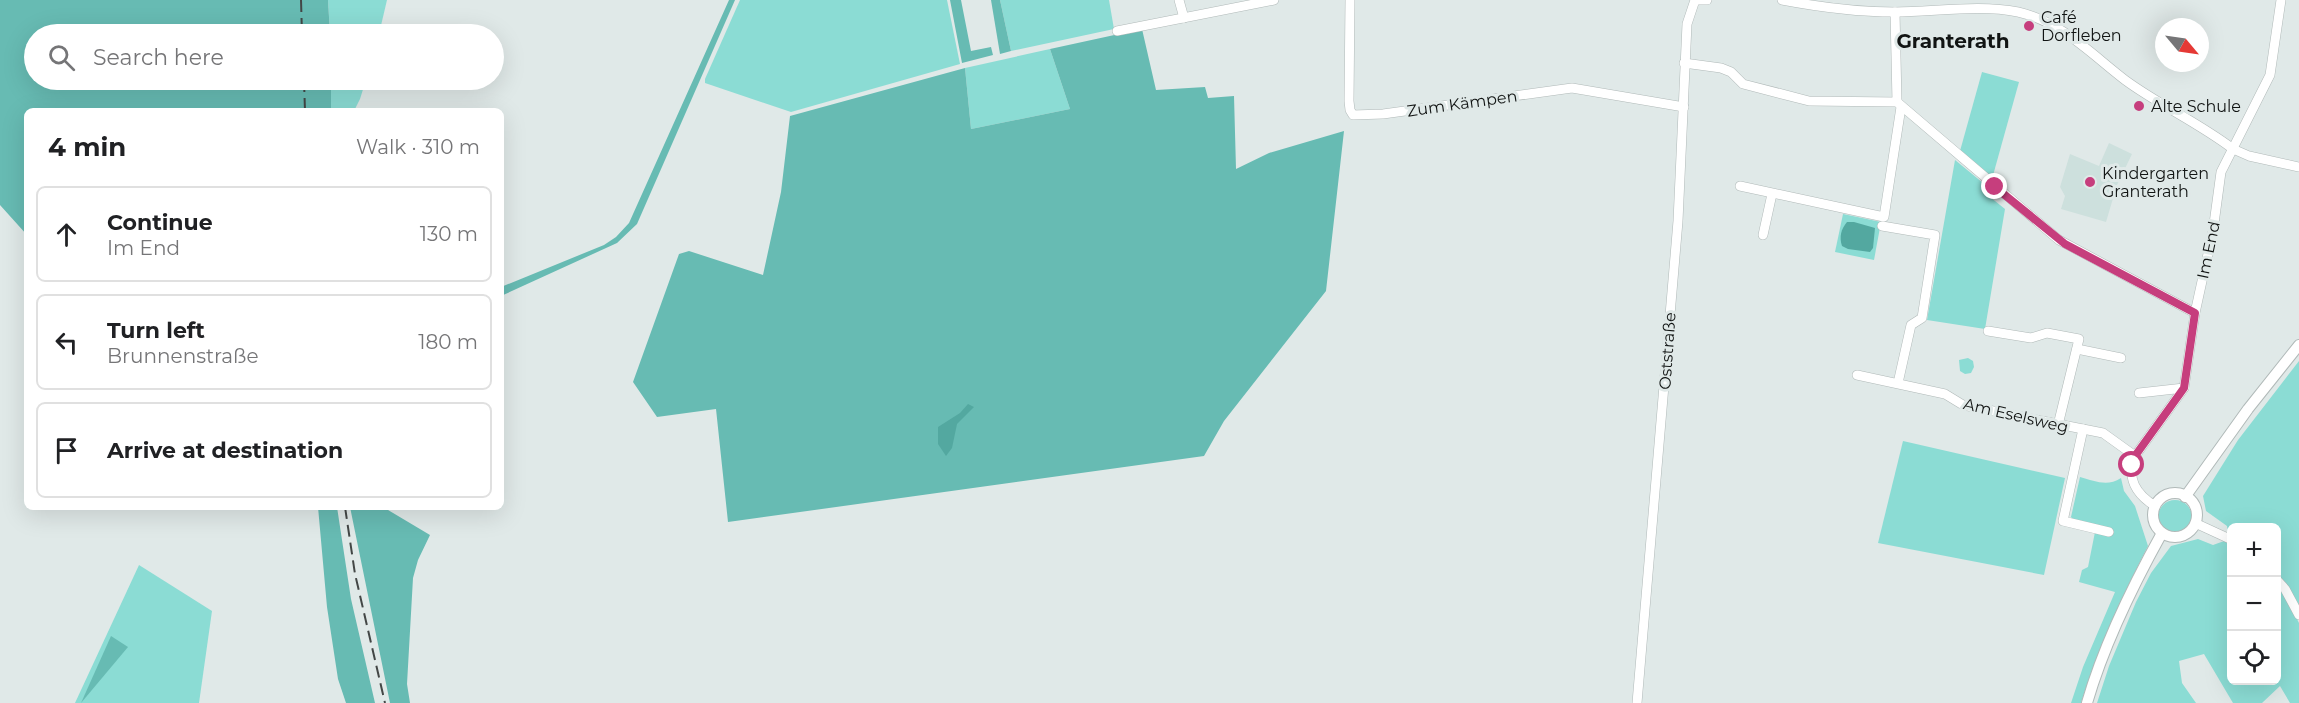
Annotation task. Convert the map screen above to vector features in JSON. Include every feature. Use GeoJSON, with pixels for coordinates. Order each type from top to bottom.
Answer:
{"type":"FeatureCollection","features":[{"type":"Feature","properties":{"kind":"street"},"geometry":{"type":"LineString","coordinates":[[1179,0],[1184,18]]}},
{"type":"Feature","properties":{"kind":"street"},"geometry":{"type":"LineString","coordinates":[[1117,31],[1274,0]]}},
{"type":"Feature","properties":{"kind":"street","name":"Zum Kämpen"},"geometry":{"type":"LineString","coordinates":[[1350,0],[1349,101],[1353,115],[1383,114],[1572,88],[1684,107]]}},
{"type":"Feature","properties":{"kind":"street"},"geometry":{"type":"LineString","coordinates":[[1697,0],[1707,0]]}},
{"type":"Feature","properties":{"kind":"street","name":"Oststraße"},"geometry":{"type":"LineString","coordinates":[[1637,703],[1665,388],[1684,107],[1687,24],[1697,0]]}},
{"type":"Feature","properties":{"kind":"street"},"geometry":{"type":"LineString","coordinates":[[1782,0],[1839,10],[2016,11],[2043,19],[2089,50],[2125,80],[2233,149],[2249,156],[2299,167]]}},
{"type":"Feature","properties":{"kind":"street"},"geometry":{"type":"LineString","coordinates":[[1921,11],[1923,0]]}},
{"type":"Feature","properties":{"kind":"street","name":"Im End"},"geometry":{"type":"LineString","coordinates":[[2135,456],[2184,388],[2195,313],[2213,231],[2222,172],[2270,75],[2281,0]]}},
{"type":"Feature","properties":{"kind":"street"},"geometry":{"type":"LineString","coordinates":[[1740,186],[1884,218],[1899,105],[1895,12]]}},
{"type":"Feature","properties":{"kind":"street"},"geometry":{"type":"LineString","coordinates":[[1684,63],[1721,68],[1731,72],[1743,84],[1809,100],[1899,105],[2059,240],[2195,313]]}},
{"type":"Feature","properties":{"kind":"street"},"geometry":{"type":"LineString","coordinates":[[1762,235],[1772,194]]}},
{"type":"Feature","properties":{"kind":"street"},"geometry":{"type":"LineString","coordinates":[[1882,226],[1935,235],[1922,318],[1911,325],[1898,383]]}},
{"type":"Feature","properties":{"kind":"street"},"geometry":{"type":"LineString","coordinates":[[1988,331],[2031,338],[2047,333],[2079,339],[2058,425]]}},
{"type":"Feature","properties":{"kind":"street"},"geometry":{"type":"LineString","coordinates":[[2185,497],[2248,409],[2299,345]]}},
{"type":"Feature","properties":{"kind":"street"},"geometry":{"type":"LineString","coordinates":[[2077,349],[2121,358]]}},
{"type":"Feature","properties":{"kind":"street","name":"Am Eselsweg"},"geometry":{"type":"LineString","coordinates":[[1857,375],[1945,394],[1963,405],[2103,433],[2135,456]]}},
{"type":"Feature","properties":{"kind":"street"},"geometry":{"type":"LineString","coordinates":[[2139,393],[2184,388]]}},
{"type":"Feature","properties":{"kind":"street"},"geometry":{"type":"LineString","coordinates":[[2083,429],[2063,521],[2109,532]]}},
{"type":"Feature","properties":{"kind":"street"},"geometry":{"type":"LineString","coordinates":[[2135,456],[2132,465],[2132,481],[2138,493],[2155,506]]}},
{"type":"Feature","properties":{"kind":"street"},"geometry":{"type":"LineString","coordinates":[[2166,495],[2185,497],[2195,506],[2195,523],[2190,531],[2182,536],[2173,537],[2162,532],[2154,520],[2155,506],[2166,495]]}},
{"type":"Feature","properties":{"kind":"street"},"geometry":{"type":"LineString","coordinates":[[2195,523],[2227,538]]}},
{"type":"Feature","properties":{"kind":"street"},"geometry":{"type":"LineString","coordinates":[[2086,703],[2126,603],[2162,532]]}},
{"type":"Feature","properties":{"kind":"street"},"geometry":{"type":"LineString","coordinates":[[2281,584],[2299,615]]}},
{"type":"Feature","properties":{"kind":"shaded area"},"geometry":{"type":"Polygon","coordinates":[[[0,0],[328,0],[329,24],[24,24],[24,90],[331,90],[331,108],[24,108],[24,232],[0,205],[0,0]]]}},
{"type":"Feature","properties":{"kind":"shaded area"},"geometry":{"type":"Polygon","coordinates":[[[328,0],[387,0],[381,24],[329,24],[328,0]]]}},
{"type":"Feature","properties":{"kind":"shaded area"},"geometry":{"type":"Polygon","coordinates":[[[729,0],[735,0],[637,224],[617,243],[504,295],[504,286],[604,245],[616,237],[629,223],[729,0]]]}},
{"type":"Feature","properties":{"kind":"shaded area"},"geometry":{"type":"Polygon","coordinates":[[[740,0],[947,0],[960,64],[791,112],[705,83],[740,0]]]}},
{"type":"Feature","properties":{"kind":"shaded area"},"geometry":{"type":"Polygon","coordinates":[[[950,0],[961,0],[971,51],[991,47],[993,55],[962,63],[950,0]]]}},
{"type":"Feature","properties":{"kind":"shaded area"},"geometry":{"type":"Polygon","coordinates":[[[991,0],[1000,0],[1011,51],[1000,54],[991,0]]]}},
{"type":"Feature","properties":{"kind":"shaded area"},"geometry":{"type":"Polygon","coordinates":[[[1000,0],[1109,0],[1114,29],[1011,51],[1000,0]]]}},
{"type":"Feature","properties":{"kind":"shaded area"},"geometry":{"type":"Polygon","coordinates":[[[1142,29],[1156,90],[1205,87],[1208,98],[1234,96],[1236,169],[1269,153],[1344,131],[1326,291],[1224,421],[1204,456],[728,522],[716,409],[657,417],[633,382],[679,254],[689,251],[763,275],[781,192],[790,116],[965,68],[971,129],[1070,109],[1050,49],[1142,29]]]}},
{"type":"Feature","properties":{"kind":"shaded area"},"geometry":{"type":"Polygon","coordinates":[[[1050,49],[1070,109],[971,129],[965,68],[1050,49]]]}},
{"type":"Feature","properties":{"kind":"shaded area"},"geometry":{"type":"Polygon","coordinates":[[[1982,72],[2019,82],[1992,179],[1960,151],[1982,72]]]}},
{"type":"Feature","properties":{"kind":"shaded area"},"geometry":{"type":"Polygon","coordinates":[[[331,90],[363,90],[356,108],[331,108],[331,90]]]}},
{"type":"Feature","properties":{"kind":"shaded area","name":"Kindergarten Granterath"},"geometry":{"type":"Polygon","coordinates":[[[2109,143],[2132,154],[2117,185],[2106,222],[2061,209],[2065,196],[2060,187],[2070,154],[2099,166],[2109,143]]]}},
{"type":"Feature","properties":{"kind":"shaded area"},"geometry":{"type":"Polygon","coordinates":[[[1955,160],[1994,192],[1990,197],[2005,209],[1985,329],[1927,320],[1955,160]]]}},
{"type":"Feature","properties":{"kind":"shaded area"},"geometry":{"type":"Polygon","coordinates":[[[1843,214],[1881,222],[1874,260],[1835,252],[1843,214]]]}},
{"type":"Feature","properties":{"kind":"shaded area"},"geometry":{"type":"Polygon","coordinates":[[[1847,222],[1875,228],[1873,248],[1870,252],[1842,246],[1841,233],[1847,222]]]}},
{"type":"Feature","properties":{"kind":"shaded area"},"geometry":{"type":"Polygon","coordinates":[[[1968,358],[1973,361],[1974,367],[1971,373],[1965,374],[1960,371],[1959,360],[1968,358]]]}},
{"type":"Feature","properties":{"kind":"shaded area"},"geometry":{"type":"Polygon","coordinates":[[[2299,361],[2299,608],[2281,579],[2281,523],[2227,523],[2227,526],[2206,511],[2203,496],[2238,440],[2299,361]]]}},
{"type":"Feature","properties":{"kind":"shaded area"},"geometry":{"type":"Polygon","coordinates":[[[968,404],[974,407],[957,424],[952,448],[946,456],[938,444],[938,427],[960,413],[968,404]]]}},
{"type":"Feature","properties":{"kind":"shaded area"},"geometry":{"type":"Polygon","coordinates":[[[1903,441],[2065,478],[2044,575],[1878,543],[1903,441]]]}},
{"type":"Feature","properties":{"kind":"shaded area"},"geometry":{"type":"Polygon","coordinates":[[[2080,477],[2106,483],[2121,478],[2124,491],[2135,506],[2148,546],[2111,623],[2081,703],[2071,703],[2083,667],[2115,592],[2079,582],[2082,570],[2088,567],[2095,532],[2074,521],[2071,517],[2080,477]]]}},
{"type":"Feature","properties":{"kind":"shaded area"},"geometry":{"type":"Polygon","coordinates":[[[2175,500],[2187,505],[2192,517],[2187,529],[2175,534],[2163,529],[2158,517],[2163,505],[2175,500]]]}},
{"type":"Feature","properties":{"kind":"shaded area"},"geometry":{"type":"Polygon","coordinates":[[[318,510],[337,510],[351,599],[375,703],[346,703],[338,679],[327,607],[318,510]]]}},
{"type":"Feature","properties":{"kind":"shaded area"},"geometry":{"type":"Polygon","coordinates":[[[351,510],[388,510],[430,535],[418,560],[413,578],[407,684],[410,703],[390,703],[351,510]]]}},
{"type":"Feature","properties":{"kind":"shaded area"},"geometry":{"type":"Polygon","coordinates":[[[2198,539],[2213,545],[2227,540],[2227,685],[2281,685],[2281,590],[2299,623],[2299,703],[2290,703],[2280,686],[2262,703],[2233,703],[2204,654],[2179,661],[2182,683],[2196,703],[2097,703],[2109,666],[2136,602],[2151,573],[2171,546],[2198,539]]]}},
{"type":"Feature","properties":{"kind":"shaded area"},"geometry":{"type":"Polygon","coordinates":[[[139,565],[212,611],[199,703],[75,703],[139,565]]]}},
{"type":"Feature","properties":{"kind":"shaded area"},"geometry":{"type":"Polygon","coordinates":[[[111,636],[128,647],[81,703],[111,636]]]}},
{"type":"Feature","properties":{"kind":"railway"},"geometry":{"type":"LineString","coordinates":[[301,0],[302,24]]}},
{"type":"Feature","properties":{"kind":"railway"},"geometry":{"type":"LineString","coordinates":[[304,90],[305,108]]}},
{"type":"Feature","properties":{"kind":"railway"},"geometry":{"type":"LineString","coordinates":[[345,510],[355,574],[385,703]]}},
{"type":"Feature","properties":{"kind":"place","name":"Café Dorfleben"},"geometry":{"type":"Point","coordinates":[2029,26]}},
{"type":"Feature","properties":{"kind":"place","name":"Alte Schule"},"geometry":{"type":"Point","coordinates":[2139,106]}},
{"type":"Feature","properties":{"kind":"place","name":"Kindergarten Granterath"},"geometry":{"type":"Point","coordinates":[2090,182]}},
{"type":"Feature","properties":{"kind":"district","name":"Granterath"},"geometry":{"type":"Point","coordinates":[1953,41]}},
{"type":"Feature","properties":{"kind":"route"},"geometry":{"type":"LineString","coordinates":[[1995,187],[2065,244],[2195,313],[2184,388],[2135,456],[2132,465]]}}]}
